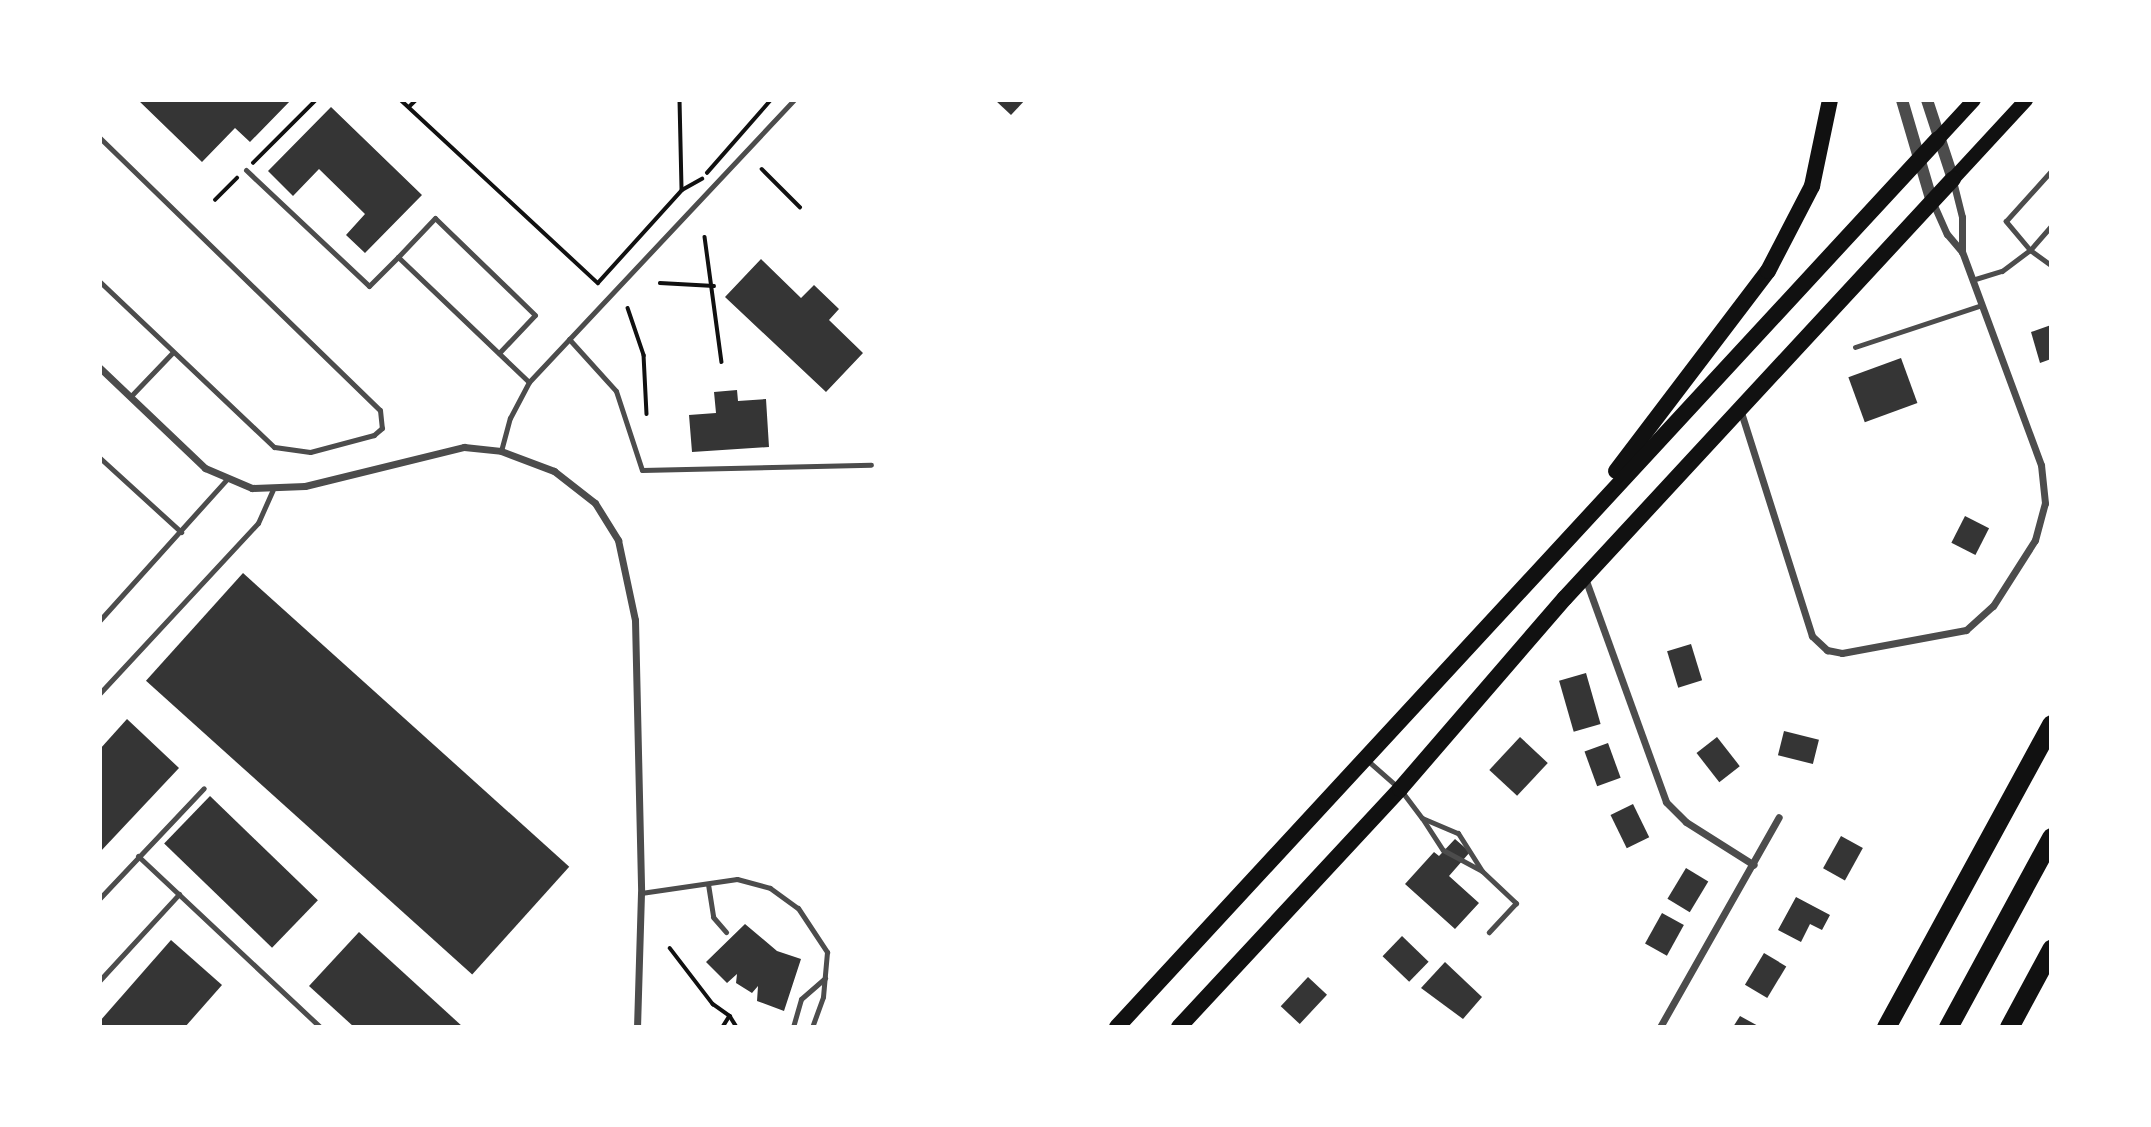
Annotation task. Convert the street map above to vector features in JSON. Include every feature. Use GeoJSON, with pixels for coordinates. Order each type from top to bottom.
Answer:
{"type":"FeatureCollection","features":[{"type":"Feature","properties":{"kind":"highway"},"geometry":{"type":"LineString","coordinates":[[1886,1027],[2051,724]]}},
{"type":"Feature","properties":{"kind":"highway"},"geometry":{"type":"LineString","coordinates":[[1948,1027],[2051,837]]}},
{"type":"Feature","properties":{"kind":"highway"},"geometry":{"type":"LineString","coordinates":[[2008,1027],[2051,949]]}},
{"type":"Feature","properties":{"kind":"main road"},"geometry":{"type":"LineString","coordinates":[[1565,539],[1768,271],[1812,186],[1830,100]]}},
{"type":"Feature","properties":{"kind":"main road"},"geometry":{"type":"LineString","coordinates":[[1117,1027],[1919,156],[1974,100]]}},
{"type":"Feature","properties":{"kind":"main road"},"geometry":{"type":"LineString","coordinates":[[1179,1027],[1400,789],[1584,577],[2026,100]]}},
{"type":"Feature","properties":{"kind":"street"},"geometry":{"type":"LineString","coordinates":[[1902,100],[1932,202],[1947,234],[1962,251]]}},
{"type":"Feature","properties":{"kind":"street"},"geometry":{"type":"LineString","coordinates":[[1740,408],[1812,636],[1827,650],[1842,653],[1966,630],[1993,606],[2035,540],[2045,503],[2041,465],[1962,251],[1962,217],[1953,179],[1927,100]]}},
{"type":"Feature","properties":{"kind":"street"},"geometry":{"type":"LineString","coordinates":[[100,368],[180,447],[226,479],[273,489],[305,486],[433,452],[464,447],[501,451],[554,471],[596,503],[618,540],[635,620],[641,893],[637,1027]]}},
{"type":"Feature","properties":{"kind":"street"},"geometry":{"type":"LineString","coordinates":[[1584,577],[1666,802],[1686,822],[1754,865]]}},
{"type":"Feature","properties":{"kind":"street"},"geometry":{"type":"LineString","coordinates":[[1660,1027],[1779,817]]}},
{"type":"Feature","properties":{"kind":"lane"},"geometry":{"type":"LineString","coordinates":[[501,451],[510,418],[529,382],[794,100]]}},
{"type":"Feature","properties":{"kind":"lane"},"geometry":{"type":"LineString","coordinates":[[100,138],[380,410],[382,428],[374,435],[310,452],[283,451],[100,282]]}},
{"type":"Feature","properties":{"kind":"lane"},"geometry":{"type":"LineString","coordinates":[[246,170],[369,286],[435,218],[535,315],[499,353]]}},
{"type":"Feature","properties":{"kind":"lane"},"geometry":{"type":"LineString","coordinates":[[2051,171],[2006,221],[2030,250],[2051,265]]}},
{"type":"Feature","properties":{"kind":"lane"},"geometry":{"type":"LineString","coordinates":[[1972,280],[2001,271],[2030,250],[2051,226]]}},
{"type":"Feature","properties":{"kind":"lane"},"geometry":{"type":"LineString","coordinates":[[397,257],[529,382]]}},
{"type":"Feature","properties":{"kind":"lane"},"geometry":{"type":"LineString","coordinates":[[1855,346],[1982,304]]}},
{"type":"Feature","properties":{"kind":"lane"},"geometry":{"type":"LineString","coordinates":[[569,339],[616,391],[642,470],[871,465]]}},
{"type":"Feature","properties":{"kind":"lane"},"geometry":{"type":"LineString","coordinates":[[130,397],[173,352]]}},
{"type":"Feature","properties":{"kind":"lane"},"geometry":{"type":"LineString","coordinates":[[100,458],[181,532]]}},
{"type":"Feature","properties":{"kind":"lane"},"geometry":{"type":"LineString","coordinates":[[100,620],[226,479]]}},
{"type":"Feature","properties":{"kind":"lane"},"geometry":{"type":"LineString","coordinates":[[100,693],[258,523],[273,489]]}},
{"type":"Feature","properties":{"kind":"lane"},"geometry":{"type":"LineString","coordinates":[[1365,758],[1400,789],[1443,850],[1482,871]]}},
{"type":"Feature","properties":{"kind":"lane"},"geometry":{"type":"LineString","coordinates":[[100,898],[204,788]]}},
{"type":"Feature","properties":{"kind":"lane"},"geometry":{"type":"LineString","coordinates":[[1422,818],[1458,833],[1482,871],[1516,903],[1489,932]]}},
{"type":"Feature","properties":{"kind":"lane"},"geometry":{"type":"LineString","coordinates":[[138,856],[320,1027]]}},
{"type":"Feature","properties":{"kind":"lane"},"geometry":{"type":"LineString","coordinates":[[641,893],[737,879],[770,888],[798,908],[827,952],[825,978],[812,1027]]}},
{"type":"Feature","properties":{"kind":"lane"},"geometry":{"type":"LineString","coordinates":[[708,884],[713,917],[726,932]]}},
{"type":"Feature","properties":{"kind":"lane"},"geometry":{"type":"LineString","coordinates":[[100,980],[179,894]]}},
{"type":"Feature","properties":{"kind":"lane"},"geometry":{"type":"LineString","coordinates":[[793,1027],[801,999],[825,978]]}},
{"type":"Feature","properties":{"kind":"path"},"geometry":{"type":"LineString","coordinates":[[215,200],[316,100]]}},
{"type":"Feature","properties":{"kind":"path"},"geometry":{"type":"LineString","coordinates":[[401,100],[598,283],[682,190],[701,180],[769,101]]}},
{"type":"Feature","properties":{"kind":"path"},"geometry":{"type":"LineString","coordinates":[[409,107],[416,100]]}},
{"type":"Feature","properties":{"kind":"path"},"geometry":{"type":"LineString","coordinates":[[680,100],[682,190]]}},
{"type":"Feature","properties":{"kind":"path"},"geometry":{"type":"LineString","coordinates":[[762,169],[800,207]]}},
{"type":"Feature","properties":{"kind":"path"},"geometry":{"type":"LineString","coordinates":[[705,237],[714,286],[722,362]]}},
{"type":"Feature","properties":{"kind":"path"},"geometry":{"type":"LineString","coordinates":[[660,282],[714,286]]}},
{"type":"Feature","properties":{"kind":"path"},"geometry":{"type":"LineString","coordinates":[[628,308],[644,355],[647,414]]}},
{"type":"Feature","properties":{"kind":"path"},"geometry":{"type":"LineString","coordinates":[[670,948],[713,1004],[730,1016],[737,1027]]}},
{"type":"Feature","properties":{"kind":"path"},"geometry":{"type":"LineString","coordinates":[[723,1027],[730,1016]]}},
{"type":"Feature","properties":{"kind":"building"},"geometry":{"type":"Polygon","coordinates":[[[138,100],[291,100],[250,142],[235,128],[202,162],[138,100]]]}},
{"type":"Feature","properties":{"kind":"building"},"geometry":{"type":"Polygon","coordinates":[[[995,100],[1025,100],[1011,115],[995,100]]]}},
{"type":"Feature","properties":{"kind":"building"},"geometry":{"type":"Polygon","coordinates":[[[331,107],[422,195],[365,253],[346,235],[365,214],[319,169],[293,196],[268,171],[331,107]]]}},
{"type":"Feature","properties":{"kind":"building"},"geometry":{"type":"Polygon","coordinates":[[[761,259],[801,298],[814,285],[839,309],[829,320],[863,353],[826,392],[725,297],[761,259]]]}},
{"type":"Feature","properties":{"kind":"building"},"geometry":{"type":"Polygon","coordinates":[[[2051,325],[2051,359],[2040,363],[2031,332],[2051,325]]]}},
{"type":"Feature","properties":{"kind":"building"},"geometry":{"type":"Polygon","coordinates":[[[1901,358],[1917,403],[1865,422],[1848,377],[1901,358]]]}},
{"type":"Feature","properties":{"kind":"building"},"geometry":{"type":"Polygon","coordinates":[[[737,390],[738,401],[766,399],[769,447],[692,452],[689,415],[716,413],[714,392],[737,390]]]}},
{"type":"Feature","properties":{"kind":"building"},"geometry":{"type":"Polygon","coordinates":[[[1965,516],[1989,528],[1975,555],[1951,543],[1965,516]]]}},
{"type":"Feature","properties":{"kind":"building"},"geometry":{"type":"Polygon","coordinates":[[[243,573],[569,867],[472,975],[146,681],[243,573]]]}},
{"type":"Feature","properties":{"kind":"building"},"geometry":{"type":"Polygon","coordinates":[[[1691,644],[1702,680],[1678,688],[1667,651],[1691,644]]]}},
{"type":"Feature","properties":{"kind":"building"},"geometry":{"type":"Polygon","coordinates":[[[1586,673],[1601,724],[1574,732],[1559,681],[1586,673]]]}},
{"type":"Feature","properties":{"kind":"building"},"geometry":{"type":"Polygon","coordinates":[[[127,719],[179,768],[100,852],[100,749],[127,719]]]}},
{"type":"Feature","properties":{"kind":"building"},"geometry":{"type":"Polygon","coordinates":[[[1784,731],[1819,740],[1813,764],[1778,755],[1784,731]]]}},
{"type":"Feature","properties":{"kind":"building"},"geometry":{"type":"Polygon","coordinates":[[[1520,737],[1548,763],[1517,796],[1489,770],[1520,737]]]}},
{"type":"Feature","properties":{"kind":"building"},"geometry":{"type":"Polygon","coordinates":[[[1717,737],[1740,766],[1719,782],[1697,753],[1717,737]]]}},
{"type":"Feature","properties":{"kind":"building"},"geometry":{"type":"Polygon","coordinates":[[[1608,743],[1621,778],[1597,786],[1585,752],[1608,743]]]}},
{"type":"Feature","properties":{"kind":"building"},"geometry":{"type":"Polygon","coordinates":[[[210,796],[318,900],[272,948],[164,843],[210,796]]]}},
{"type":"Feature","properties":{"kind":"building"},"geometry":{"type":"Polygon","coordinates":[[[1633,804],[1649,837],[1627,848],[1611,815],[1633,804]]]}},
{"type":"Feature","properties":{"kind":"building"},"geometry":{"type":"Polygon","coordinates":[[[1841,836],[1863,848],[1845,880],[1823,868],[1841,836]]]}},
{"type":"Feature","properties":{"kind":"building"},"geometry":{"type":"Polygon","coordinates":[[[1455,839],[1470,852],[1449,876],[1479,903],[1455,929],[1405,884],[1434,852],[1439,856],[1455,839]]]}},
{"type":"Feature","properties":{"kind":"building"},"geometry":{"type":"Polygon","coordinates":[[[1686,868],[1708,881],[1690,912],[1667,899],[1686,868]]]}},
{"type":"Feature","properties":{"kind":"building"},"geometry":{"type":"Polygon","coordinates":[[[1796,897],[1830,915],[1822,930],[1810,924],[1801,942],[1778,930],[1796,897]]]}},
{"type":"Feature","properties":{"kind":"building"},"geometry":{"type":"Polygon","coordinates":[[[1662,913],[1684,925],[1667,956],[1645,944],[1662,913]]]}},
{"type":"Feature","properties":{"kind":"building"},"geometry":{"type":"Polygon","coordinates":[[[745,924],[777,951],[801,959],[784,1011],[757,1001],[758,986],[752,993],[736,983],[737,974],[727,983],[706,962],[745,924]]]}},
{"type":"Feature","properties":{"kind":"building"},"geometry":{"type":"Polygon","coordinates":[[[359,932],[463,1027],[354,1027],[309,986],[359,932]]]}},
{"type":"Feature","properties":{"kind":"building"},"geometry":{"type":"Polygon","coordinates":[[[1402,936],[1429,962],[1409,982],[1383,956],[1402,936]]]}},
{"type":"Feature","properties":{"kind":"building"},"geometry":{"type":"Polygon","coordinates":[[[171,940],[222,985],[185,1027],[100,1027],[100,1021],[171,940]]]}},
{"type":"Feature","properties":{"kind":"building"},"geometry":{"type":"Polygon","coordinates":[[[1764,953],[1786,966],[1767,998],[1745,985],[1764,953]]]}},
{"type":"Feature","properties":{"kind":"building"},"geometry":{"type":"Polygon","coordinates":[[[1445,962],[1482,997],[1463,1019],[1421,988],[1445,962]]]}},
{"type":"Feature","properties":{"kind":"building"},"geometry":{"type":"Polygon","coordinates":[[[1308,977],[1327,995],[1300,1024],[1281,1006],[1308,977]]]}},
{"type":"Feature","properties":{"kind":"building"},"geometry":{"type":"Polygon","coordinates":[[[1740,1016],[1760,1027],[1733,1027],[1740,1016]]]}}]}
